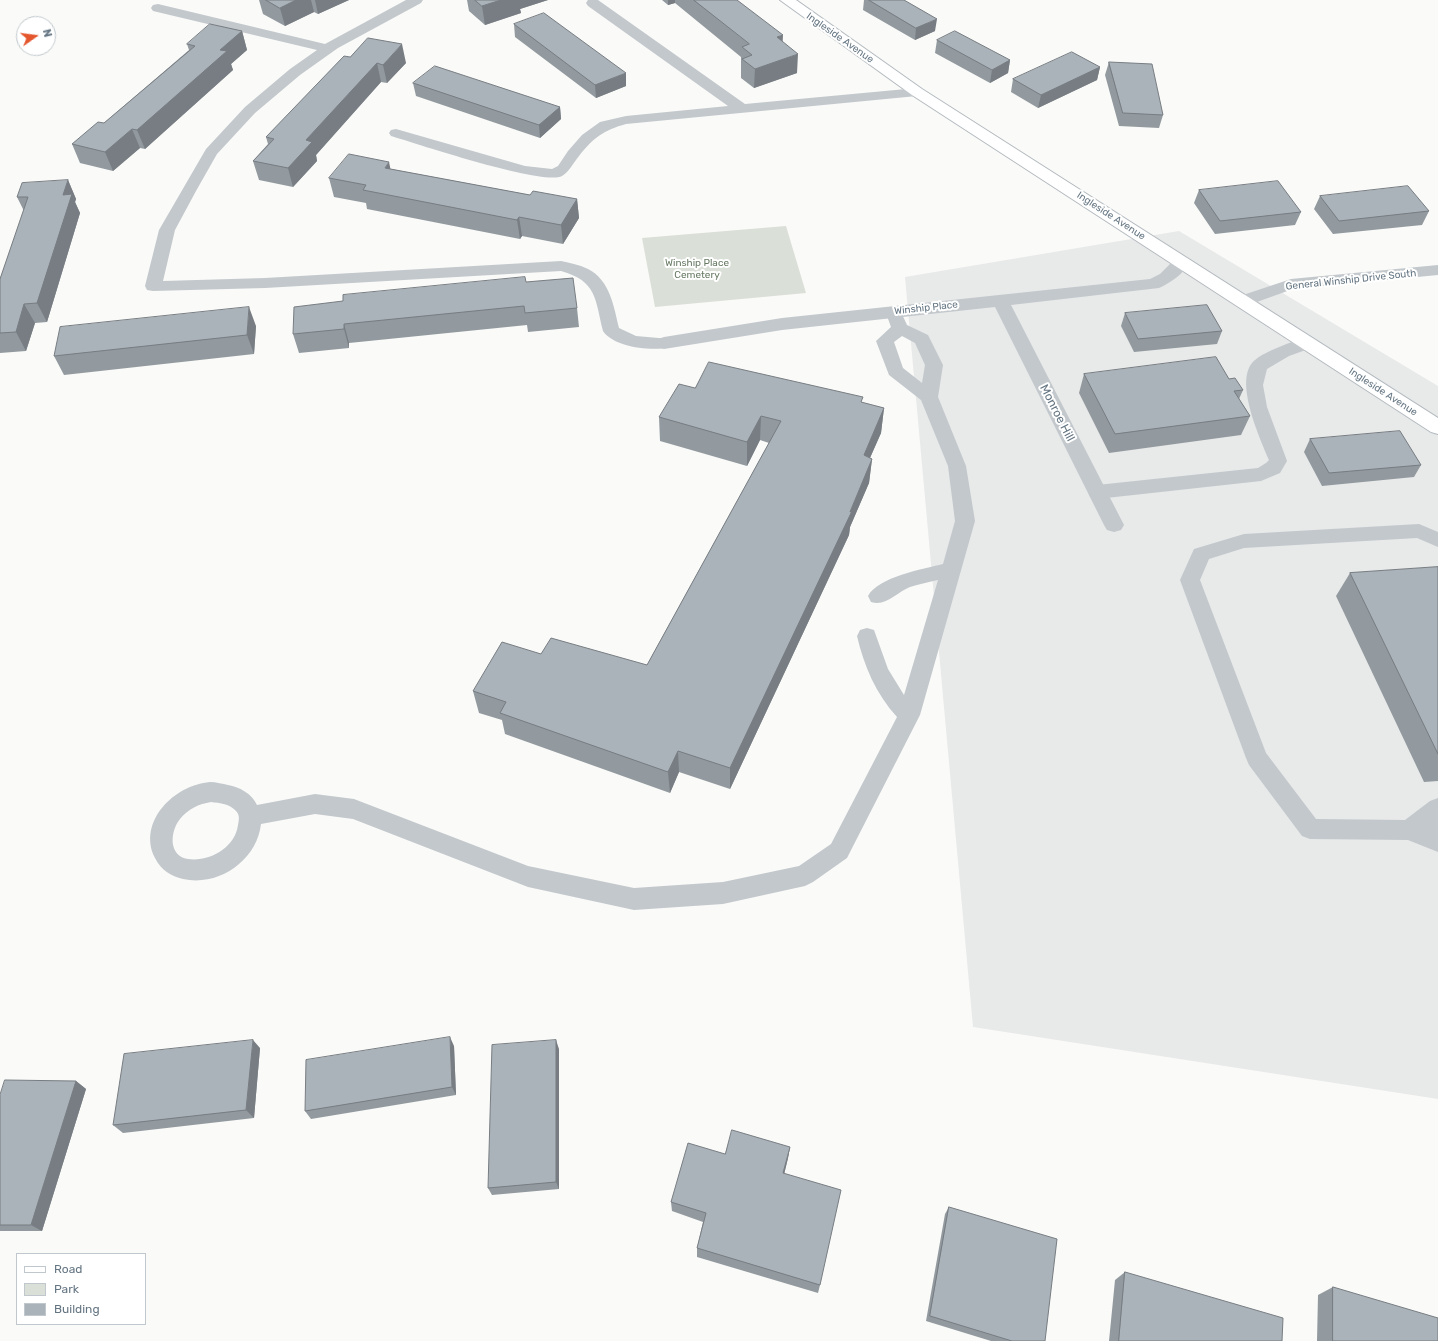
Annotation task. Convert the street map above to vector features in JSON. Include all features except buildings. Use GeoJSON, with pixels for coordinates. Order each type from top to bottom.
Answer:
{"type":"FeatureCollection","features":[{"type":"Feature","properties":{"kind":"street","name":"Ingleside Avenue"},"geometry":{"type":"LineString","coordinates":[[786,0],[917,92],[1438,427]]}},
{"type":"Feature","properties":{"kind":"street","name":"Winship Place"},"geometry":{"type":"LineString","coordinates":[[664,343],[782,324],[1153,284],[1166,278],[1182,262]]}},
{"type":"Feature","properties":{"kind":"street","name":"General Winship Drive South"},"geometry":{"type":"LineString","coordinates":[[1243,301],[1291,284],[1438,270]]}},
{"type":"Feature","properties":{"kind":"street","name":"Monroe Hill"},"geometry":{"type":"LineString","coordinates":[[1000,300],[1114,525]]}},
{"type":"Feature","properties":{"kind":"lane"},"geometry":{"type":"LineString","coordinates":[[416,0],[328,49],[295,72],[250,110],[211,152],[167,230],[153,286],[265,283],[561,266],[583,272],[596,283],[602,295],[611,331],[626,340],[646,343],[664,343]]}},
{"type":"Feature","properties":{"kind":"lane"},"geometry":{"type":"LineString","coordinates":[[593,3],[742,109]]}},
{"type":"Feature","properties":{"kind":"lane"},"geometry":{"type":"LineString","coordinates":[[158,8],[328,49]]}},
{"type":"Feature","properties":{"kind":"lane"},"geometry":{"type":"LineString","coordinates":[[396,133],[524,170],[554,174],[563,169],[573,154],[587,138],[605,125],[626,120],[917,92]]}},
{"type":"Feature","properties":{"kind":"lane"},"geometry":{"type":"LineString","coordinates":[[251,816],[315,804],[354,809],[528,876],[634,899],[723,893],[763,885],[805,875],[839,851],[909,715],[965,521],[957,466],[929,397],[934,365],[922,338],[900,328],[892,312]]}},
{"type":"Feature","properties":{"kind":"lane"},"geometry":{"type":"LineString","coordinates":[[900,328],[885,341],[894,371],[929,397]]}},
{"type":"Feature","properties":{"kind":"lane"},"geometry":{"type":"LineString","coordinates":[[1097,492],[1261,474],[1274,468],[1278,461],[1258,407],[1254,385],[1259,366],[1283,352],[1308,343]]}},
{"type":"Feature","properties":{"kind":"lane"},"geometry":{"type":"LineString","coordinates":[[1438,540],[1419,531],[1244,542],[1201,554],[1190,580],[1257,758],[1310,829],[1410,830],[1438,826]]}},
{"type":"Feature","properties":{"kind":"lane"},"geometry":{"type":"LineString","coordinates":[[878,596],[904,581],[952,569]]}},
{"type":"Feature","properties":{"kind":"lane"},"geometry":{"type":"LineString","coordinates":[[867,636],[879,676],[897,704],[909,715]]}},
{"type":"Feature","properties":{"kind":"lane"},"geometry":{"type":"LineString","coordinates":[[1410,830],[1438,808]]}},
{"type":"Feature","properties":{"kind":"lane"},"geometry":{"type":"LineString","coordinates":[[1410,830],[1438,835]]}},
{"type":"Feature","properties":{"kind":"lane"},"geometry":{"type":"LineString","coordinates":[[1410,830],[1438,842]]}},
{"type":"Feature","properties":{"kind":"shaded area"},"geometry":{"type":"Polygon","coordinates":[[[1179,231],[1438,386],[1438,1099],[973,1027],[905,277],[1179,231]]]}},
{"type":"Feature","properties":{"kind":"green space","name":"Winship Place Cemetery"},"geometry":{"type":"Polygon","coordinates":[[[786,226],[806,293],[655,307],[642,238],[786,226]]]}}]}
